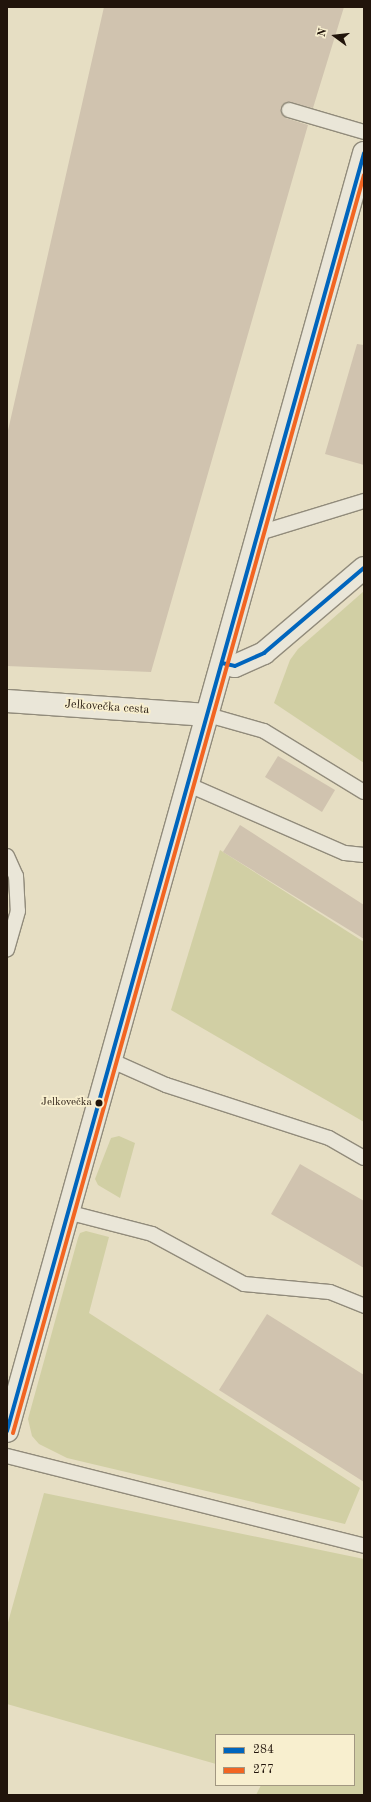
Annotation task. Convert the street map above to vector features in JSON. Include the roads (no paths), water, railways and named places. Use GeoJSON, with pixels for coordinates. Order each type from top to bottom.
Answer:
{"type":"FeatureCollection","features":[{"type":"Feature","properties":{"kind":"street"},"geometry":{"type":"LineString","coordinates":[[7,1431],[67,1212],[189,785],[256,534],[364,153]]}},
{"type":"Feature","properties":{"kind":"street"},"geometry":{"type":"LineString","coordinates":[[222,663],[235,666],[264,653],[364,568]]}},
{"type":"Feature","properties":{"kind":"street","name":"Jelkovečka cesta"},"geometry":{"type":"LineString","coordinates":[[7,701],[208,715]]}},
{"type":"Feature","properties":{"kind":"lane"},"geometry":{"type":"LineString","coordinates":[[289,110],[364,132]]}},
{"type":"Feature","properties":{"kind":"lane"},"geometry":{"type":"LineString","coordinates":[[256,534],[364,501]]}},
{"type":"Feature","properties":{"kind":"lane"},"geometry":{"type":"LineString","coordinates":[[208,715],[264,731],[364,792]]}},
{"type":"Feature","properties":{"kind":"lane"},"geometry":{"type":"LineString","coordinates":[[189,785],[345,853],[364,855]]}},
{"type":"Feature","properties":{"kind":"lane"},"geometry":{"type":"LineString","coordinates":[[7,856],[16,876],[18,911],[7,949]]}},
{"type":"Feature","properties":{"kind":"lane"},"geometry":{"type":"LineString","coordinates":[[110,1060],[166,1085],[329,1138],[364,1158]]}},
{"type":"Feature","properties":{"kind":"lane"},"geometry":{"type":"LineString","coordinates":[[67,1212],[152,1234],[244,1284],[330,1292],[364,1306]]}},
{"type":"Feature","properties":{"kind":"lane"},"geometry":{"type":"LineString","coordinates":[[7,1456],[364,1546]]}},
{"type":"Feature","properties":{"kind":"place","name":"Jelkovečka"},"geometry":{"type":"Point","coordinates":[99,1103]}}]}
